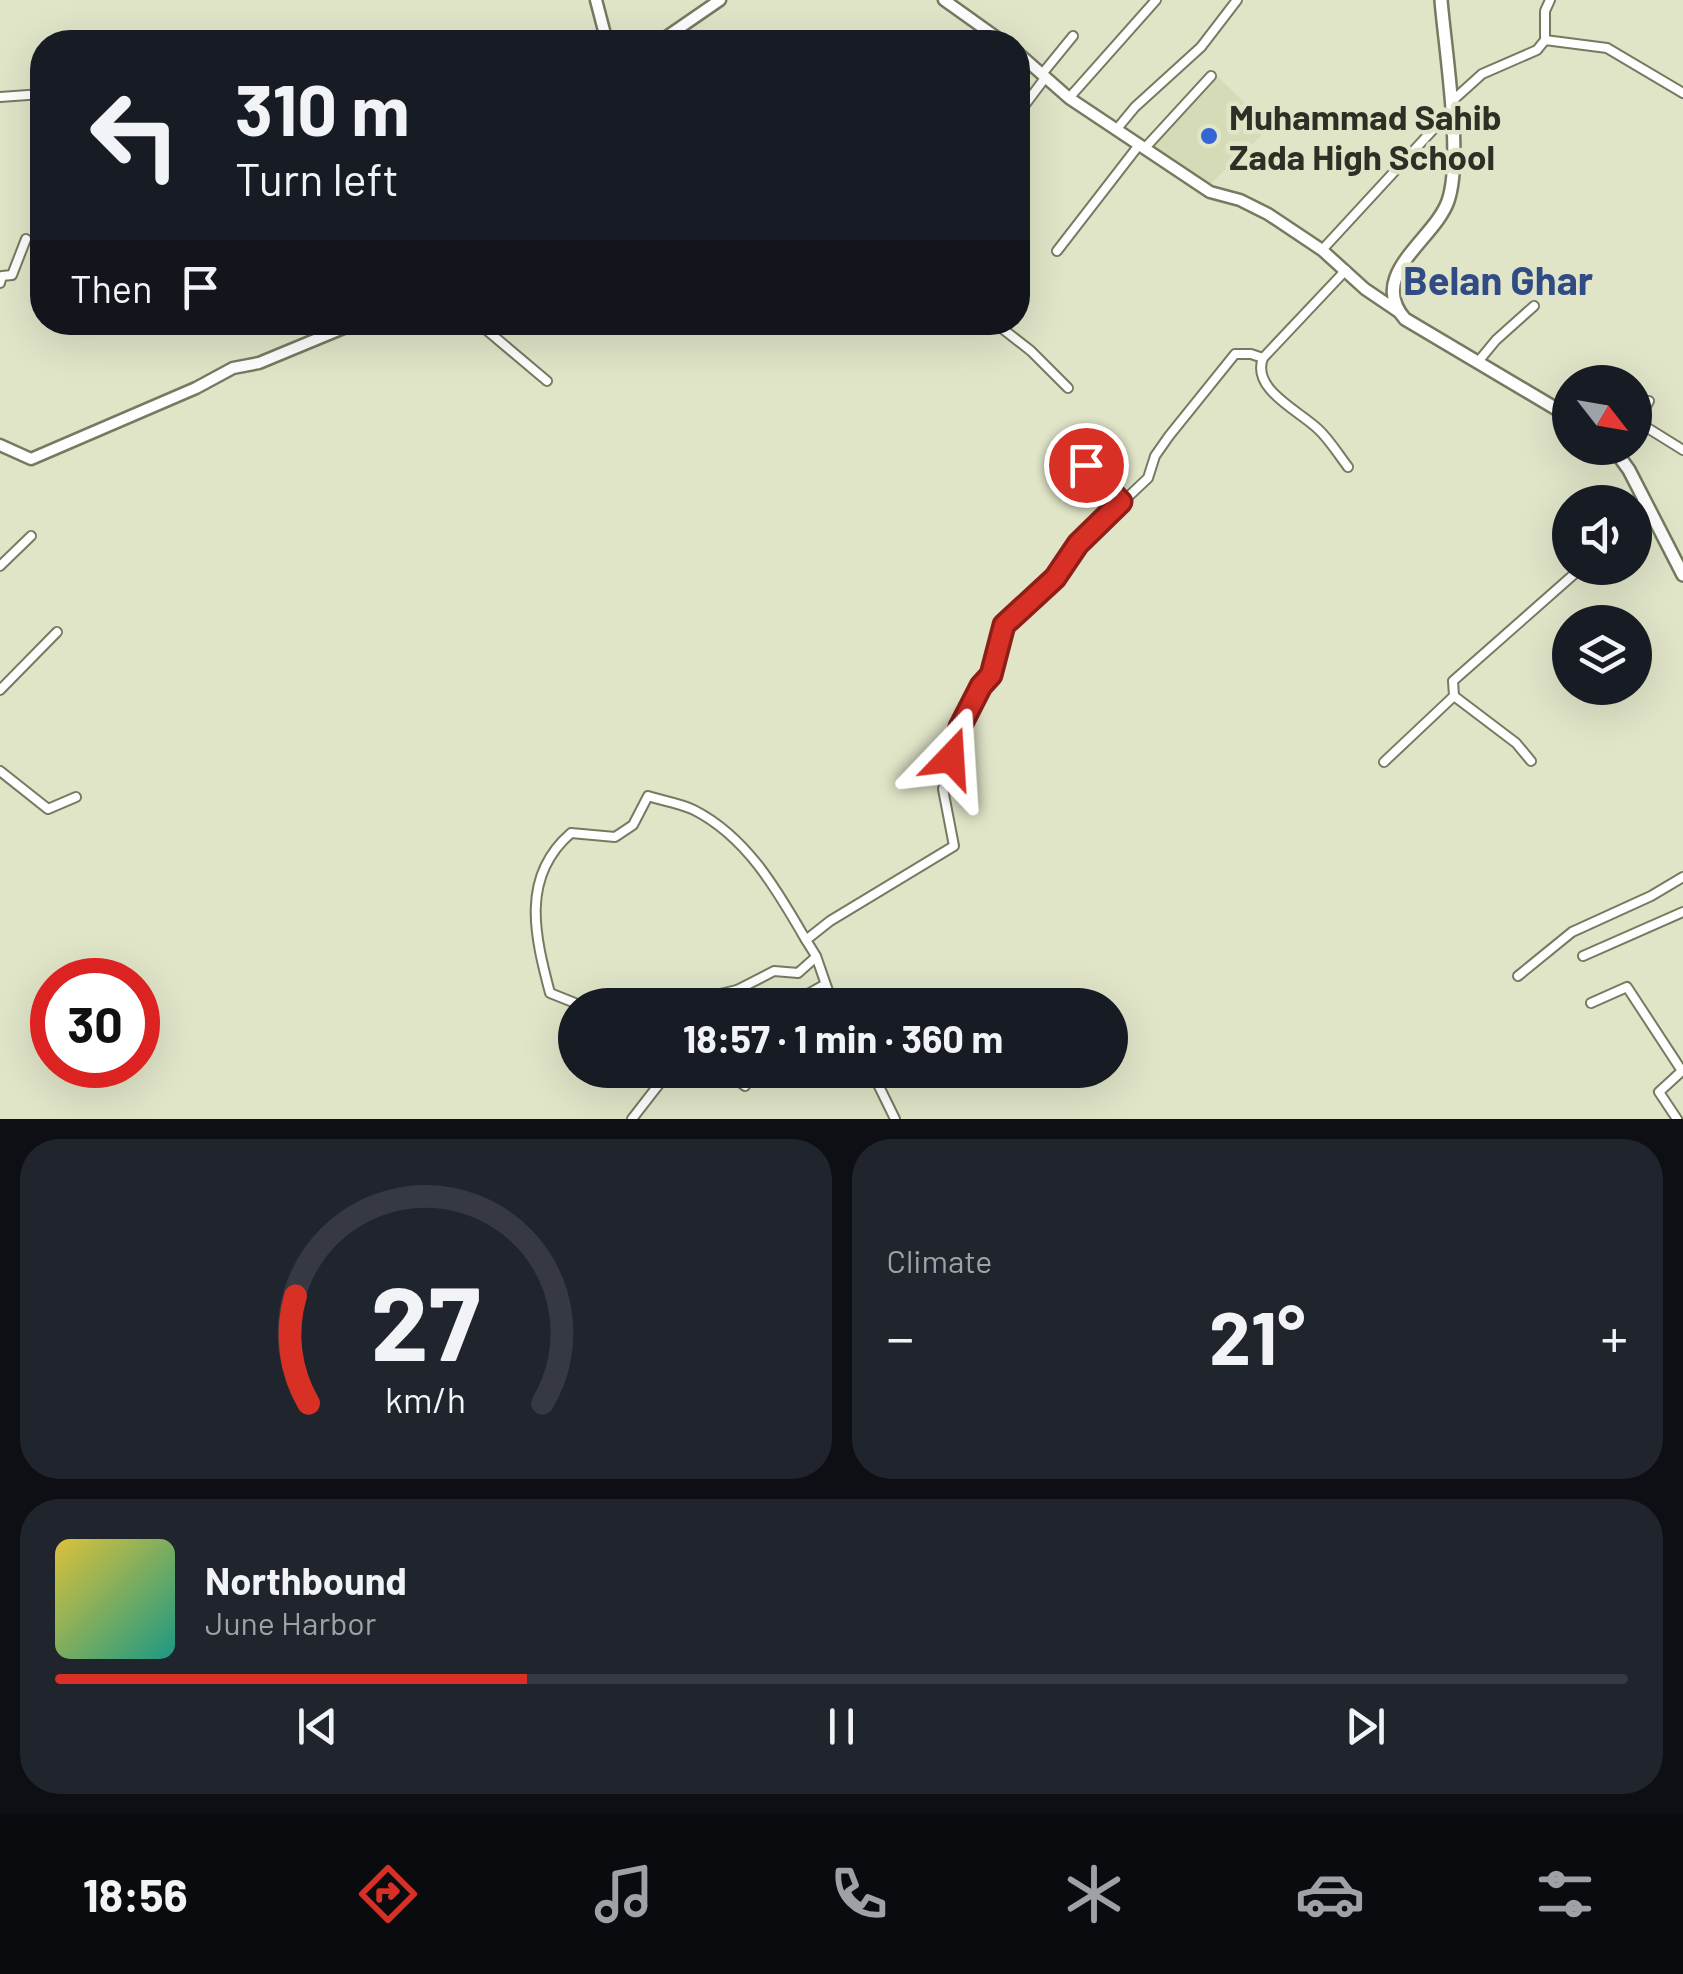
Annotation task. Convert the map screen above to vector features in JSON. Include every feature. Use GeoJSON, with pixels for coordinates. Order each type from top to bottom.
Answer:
{"type":"FeatureCollection","features":[{"type":"Feature","properties":{"kind":"main road"},"geometry":{"type":"LineString","coordinates":[[1441,0],[1454,149],[1450,195],[1444,212],[1402,266],[1392,290],[1394,307],[1478,363],[1552,405]]}},
{"type":"Feature","properties":{"kind":"main road"},"geometry":{"type":"LineString","coordinates":[[1652,524],[1683,574]]}},
{"type":"Feature","properties":{"kind":"street"},"geometry":{"type":"LineString","coordinates":[[596,0],[604,30]]}},
{"type":"Feature","properties":{"kind":"street"},"geometry":{"type":"LineString","coordinates":[[676,30],[720,0]]}},
{"type":"Feature","properties":{"kind":"street"},"geometry":{"type":"LineString","coordinates":[[944,0],[986,30]]}},
{"type":"Feature","properties":{"kind":"street"},"geometry":{"type":"LineString","coordinates":[[1068,98],[1156,0]]}},
{"type":"Feature","properties":{"kind":"street"},"geometry":{"type":"LineString","coordinates":[[1116,130],[1135,107],[1201,47],[1237,0]]}},
{"type":"Feature","properties":{"kind":"street"},"geometry":{"type":"LineString","coordinates":[[1450,103],[1482,74],[1537,50],[1545,40],[1545,11],[1550,0]]}},
{"type":"Feature","properties":{"kind":"street"},"geometry":{"type":"LineString","coordinates":[[1030,96],[1073,36]]}},
{"type":"Feature","properties":{"kind":"street"},"geometry":{"type":"LineString","coordinates":[[1545,40],[1607,48],[1683,93]]}},
{"type":"Feature","properties":{"kind":"street"},"geometry":{"type":"LineString","coordinates":[[1030,64],[1068,98],[1210,192],[1240,200],[1268,214],[1322,250],[1365,289],[1399,312]]}},
{"type":"Feature","properties":{"kind":"street"},"geometry":{"type":"LineString","coordinates":[[1058,251],[1141,147],[1211,76]]}},
{"type":"Feature","properties":{"kind":"street"},"geometry":{"type":"LineString","coordinates":[[0,97],[30,95]]}},
{"type":"Feature","properties":{"kind":"street"},"geometry":{"type":"LineString","coordinates":[[1322,250],[1440,122],[1450,118]]}},
{"type":"Feature","properties":{"kind":"street"},"geometry":{"type":"LineString","coordinates":[[0,283],[2,276],[12,275],[26,240]]}},
{"type":"Feature","properties":{"kind":"street"},"geometry":{"type":"LineString","coordinates":[[1346,270],[1260,367],[1265,385],[1321,431],[1348,466]]}},
{"type":"Feature","properties":{"kind":"street"},"geometry":{"type":"LineString","coordinates":[[1478,363],[1496,340],[1534,306]]}},
{"type":"Feature","properties":{"kind":"street"},"geometry":{"type":"LineString","coordinates":[[0,445],[31,459],[196,388],[233,368],[260,363],[327,335]]}},
{"type":"Feature","properties":{"kind":"street"},"geometry":{"type":"LineString","coordinates":[[493,335],[547,381]]}},
{"type":"Feature","properties":{"kind":"street"},"geometry":{"type":"LineString","coordinates":[[1011,335],[1068,388]]}},
{"type":"Feature","properties":{"kind":"street"},"geometry":{"type":"LineString","coordinates":[[806,940],[954,846],[943,788],[960,727],[991,675],[1004,625],[1055,578],[1078,544],[1148,478],[1155,456],[1234,354],[1264,358]]}},
{"type":"Feature","properties":{"kind":"street"},"geometry":{"type":"LineString","coordinates":[[1652,432],[1683,450]]}},
{"type":"Feature","properties":{"kind":"street"},"geometry":{"type":"LineString","coordinates":[[1071,442],[1086,465],[1121,502]]}},
{"type":"Feature","properties":{"kind":"street"},"geometry":{"type":"LineString","coordinates":[[0,566],[31,536]]}},
{"type":"Feature","properties":{"kind":"street"},"geometry":{"type":"LineString","coordinates":[[1530,760],[1516,742],[1454,696],[1453,681],[1562,585]]}},
{"type":"Feature","properties":{"kind":"street"},"geometry":{"type":"LineString","coordinates":[[0,690],[57,632]]}},
{"type":"Feature","properties":{"kind":"street"},"geometry":{"type":"LineString","coordinates":[[1384,762],[1454,696]]}},
{"type":"Feature","properties":{"kind":"street"},"geometry":{"type":"LineString","coordinates":[[0,771],[48,809],[76,797]]}},
{"type":"Feature","properties":{"kind":"street"},"geometry":{"type":"LineString","coordinates":[[558,996],[550,993],[537,944],[535,902],[542,868],[554,847],[570,833],[615,837],[633,824],[648,796],[690,808],[738,840],[787,906],[816,956],[824,986],[820,988]]}},
{"type":"Feature","properties":{"kind":"street"},"geometry":{"type":"LineString","coordinates":[[1518,976],[1572,932],[1683,877]]}},
{"type":"Feature","properties":{"kind":"street"},"geometry":{"type":"LineString","coordinates":[[1583,956],[1683,912]]}},
{"type":"Feature","properties":{"kind":"street"},"geometry":{"type":"LineString","coordinates":[[741,988],[774,971],[798,973],[816,956]]}},
{"type":"Feature","properties":{"kind":"street"},"geometry":{"type":"LineString","coordinates":[[1592,1003],[1627,987],[1682,1070],[1658,1092],[1677,1119]]}},
{"type":"Feature","properties":{"kind":"street"},"geometry":{"type":"LineString","coordinates":[[632,1119],[656,1088]]}},
{"type":"Feature","properties":{"kind":"street"},"geometry":{"type":"LineString","coordinates":[[880,1088],[896,1119]]}},
{"type":"Feature","properties":{"kind":"shaded area","name":"Muhammad Sahib Zada High School"},"geometry":{"type":"Polygon","coordinates":[[[1212,71],[1270,127],[1209,185],[1150,146],[1212,71]]]}},
{"type":"Feature","properties":{"kind":"place","name":"Muhammad Sahib Zada High School"},"geometry":{"type":"Point","coordinates":[1209,136]}},
{"type":"Feature","properties":{"kind":"district","name":"Belan Ghar"},"geometry":{"type":"Point","coordinates":[1498,279]}},
{"type":"Feature","properties":{"kind":"route"},"geometry":{"type":"LineString","coordinates":[[951,758],[960,727],[991,675],[1004,625],[1055,578],[1078,544],[1121,502],[1086,465]]}}]}
